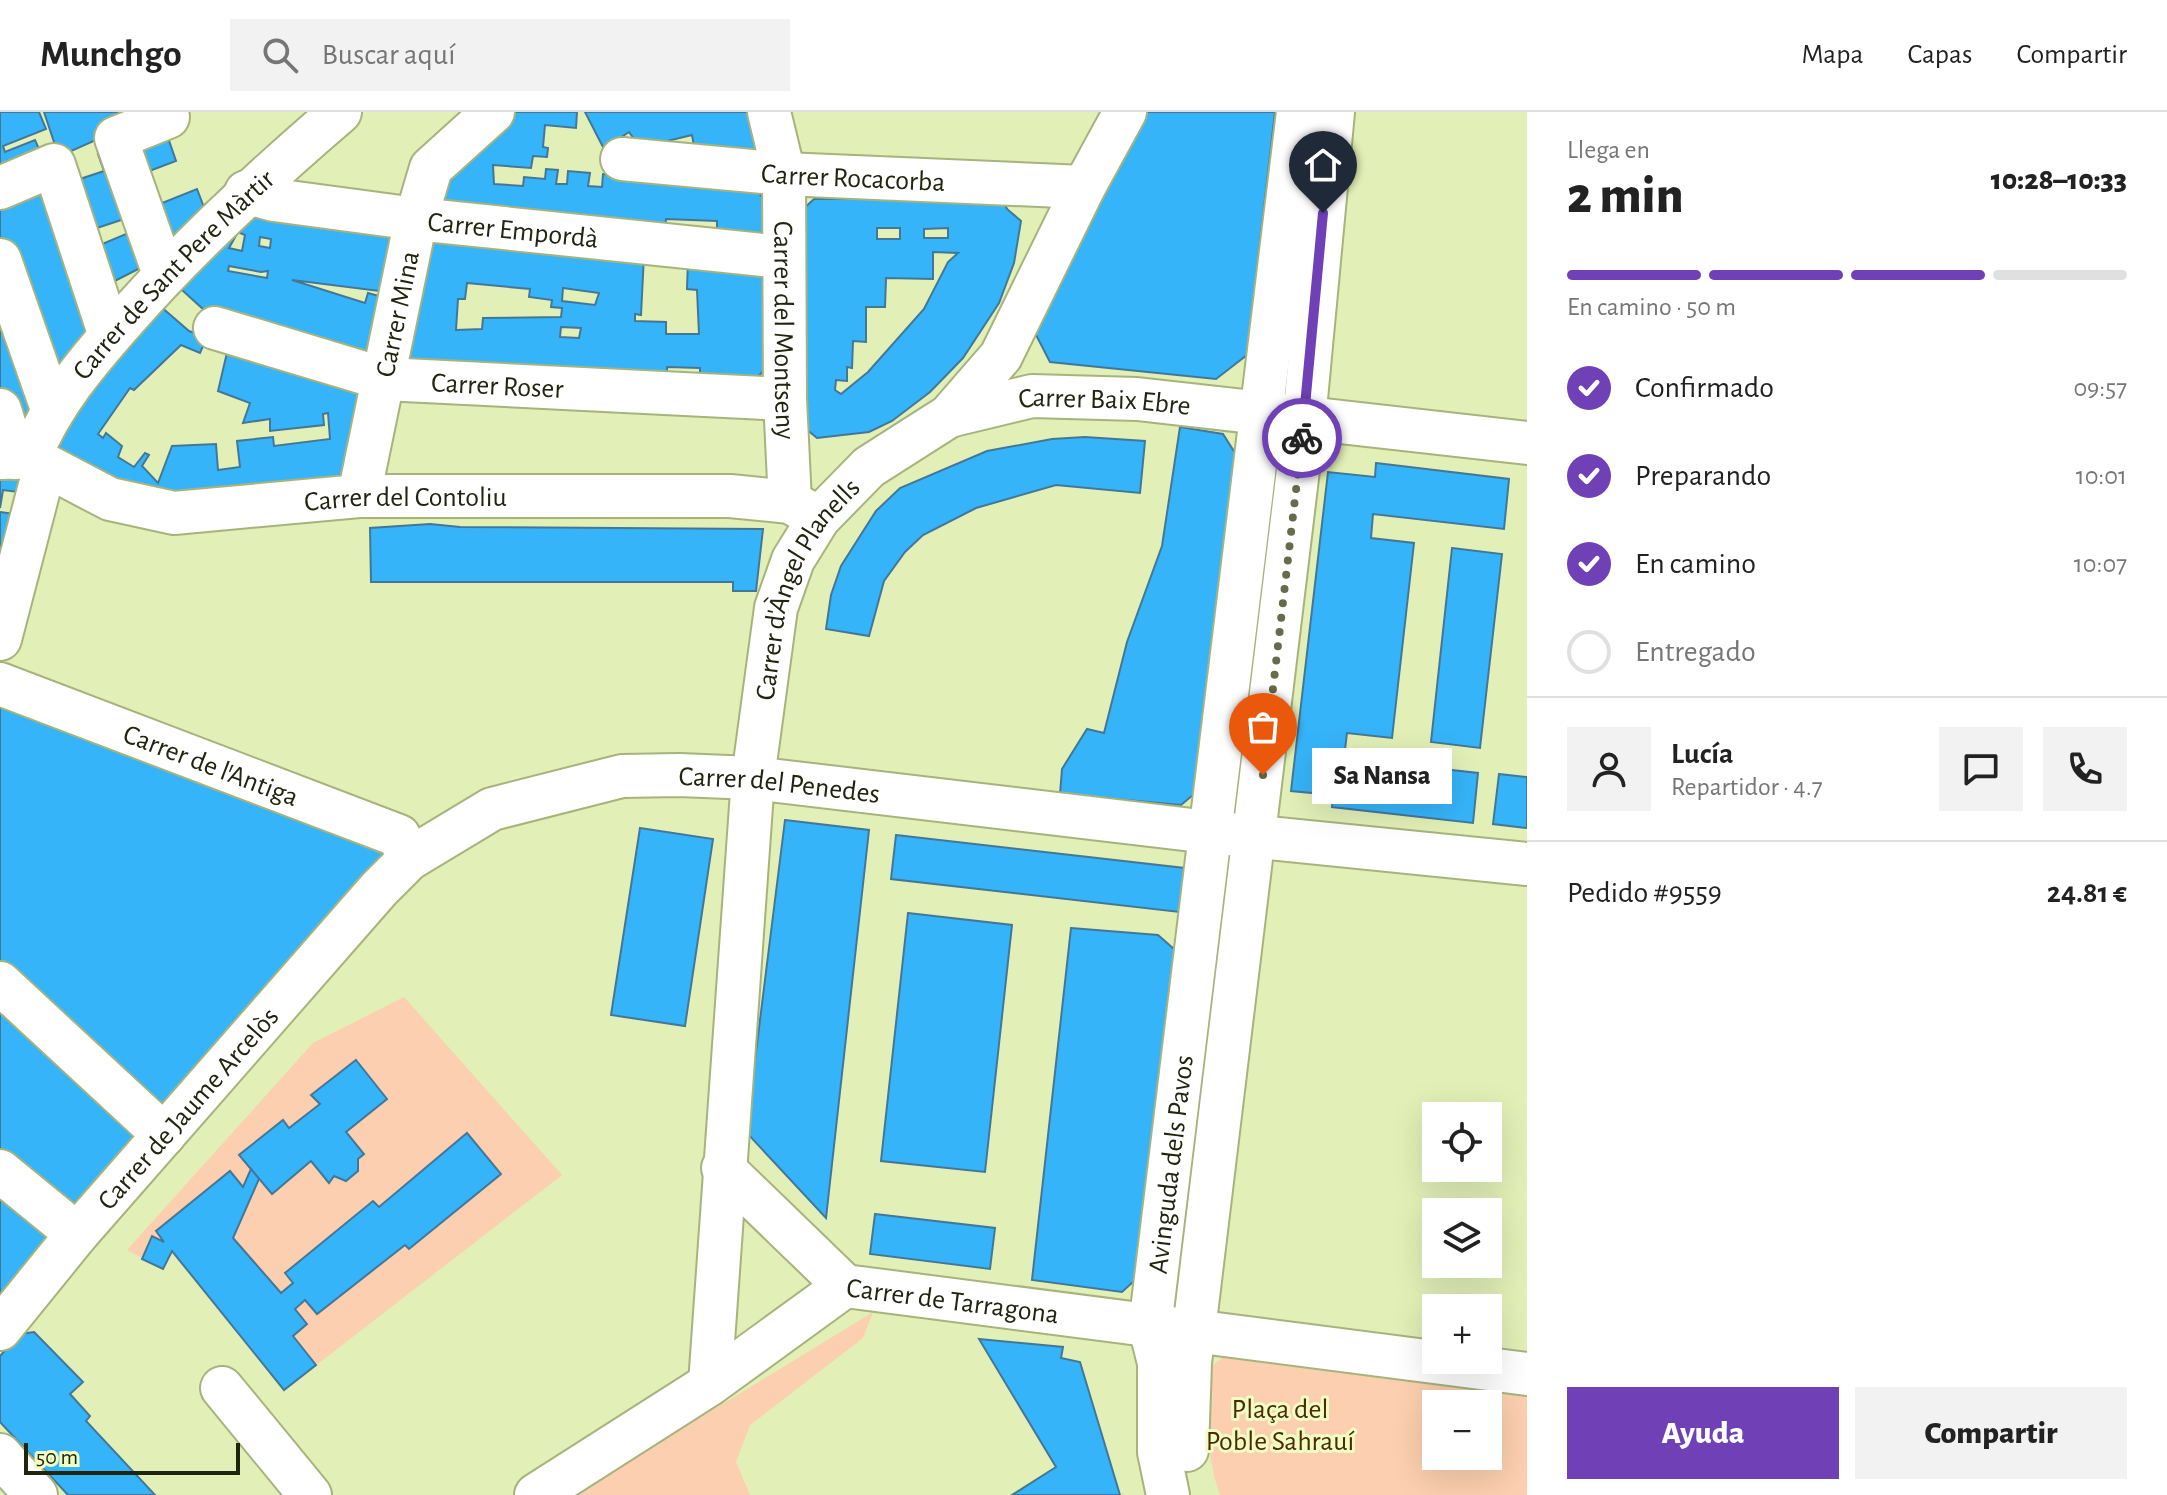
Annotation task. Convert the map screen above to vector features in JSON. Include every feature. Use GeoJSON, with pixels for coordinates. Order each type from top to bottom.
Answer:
{"type":"FeatureCollection","features":[{"type":"Feature","properties":{"kind":"street","name":"Carrer de Sant Pere Màrtir"},"geometry":{"type":"LineString","coordinates":[[0,639],[22,460],[52,409],[164,274],[246,192],[340,112]]}},
{"type":"Feature","properties":{"kind":"street","name":"Carrer Mina"},"geometry":{"type":"LineString","coordinates":[[359,496],[416,219],[431,168],[493,112]]}},
{"type":"Feature","properties":{"kind":"street","name":"Carrer del Montseny"},"geometry":{"type":"LineString","coordinates":[[769,112],[784,174],[785,399],[805,510]]}},
{"type":"Feature","properties":{"kind":"street","name":"Carrer d'Àngel Planells"},"geometry":{"type":"LineString","coordinates":[[710,1384],[753,778],[776,608],[793,560],[805,510],[949,416],[1001,356],[1084,187],[1125,112]]}},
{"type":"Feature","properties":{"kind":"street","name":"Avinguda dels Pavos"},"geometry":{"type":"LineString","coordinates":[[1168,1495],[1159,1452],[1159,1363],[1150,1327],[1298,112]]}},
{"type":"Feature","properties":{"kind":"street","name":"Avinguda dels Pavos"},"geometry":{"type":"LineString","coordinates":[[1192,1495],[1186,1447],[1195,1332],[1304,420],[1333,112]]}},
{"type":"Feature","properties":{"kind":"street"},"geometry":{"type":"LineString","coordinates":[[164,274],[116,138],[168,117]]}},
{"type":"Feature","properties":{"kind":"street","name":"Carrer Rocacorba"},"geometry":{"type":"LineString","coordinates":[[622,159],[784,174],[1084,187]]}},
{"type":"Feature","properties":{"kind":"street"},"geometry":{"type":"LineString","coordinates":[[0,188],[54,165],[110,336]]}},
{"type":"Feature","properties":{"kind":"street","name":"Carrer Empordà"},"geometry":{"type":"LineString","coordinates":[[246,192],[274,200],[416,219],[783,257]]}},
{"type":"Feature","properties":{"kind":"street"},"geometry":{"type":"LineString","coordinates":[[0,260],[52,409]]}},
{"type":"Feature","properties":{"kind":"street","name":"Carrer Roser"},"geometry":{"type":"LineString","coordinates":[[215,328],[384,379],[785,399]]}},
{"type":"Feature","properties":{"kind":"street","name":"Carrer Baix Ebre"},"geometry":{"type":"LineString","coordinates":[[949,416],[1032,396],[1137,399],[1527,443]]}},
{"type":"Feature","properties":{"kind":"street"},"geometry":{"type":"LineString","coordinates":[[0,410],[22,460]]}},
{"type":"Feature","properties":{"kind":"street","name":"Carrer del Contoliu"},"geometry":{"type":"LineString","coordinates":[[22,460],[110,499],[174,513],[359,496],[730,496],[805,510]]}},
{"type":"Feature","properties":{"kind":"street","name":"Carrer de l'Antiga"},"geometry":{"type":"LineString","coordinates":[[0,684],[399,836],[409,859]]}},
{"type":"Feature","properties":{"kind":"street","name":"Carrer del Penedes"},"geometry":{"type":"LineString","coordinates":[[379,889],[409,859],[492,809],[553,791],[622,776],[753,778],[1209,832]]}},
{"type":"Feature","properties":{"kind":"street"},"geometry":{"type":"LineString","coordinates":[[1209,832],[1256,834],[1527,864]]}},
{"type":"Feature","properties":{"kind":"street","name":"Carrer de Jaume Arcelòs"},"geometry":{"type":"LineString","coordinates":[[0,1329],[77,1234],[379,889]]}},
{"type":"Feature","properties":{"kind":"street"},"geometry":{"type":"LineString","coordinates":[[0,983],[164,1135]]}},
{"type":"Feature","properties":{"kind":"street"},"geometry":{"type":"LineString","coordinates":[[723,1168],[845,1286]]}},
{"type":"Feature","properties":{"kind":"street"},"geometry":{"type":"LineString","coordinates":[[0,1171],[77,1234]]}},
{"type":"Feature","properties":{"kind":"street","name":"Carrer de Tarragona"},"geometry":{"type":"LineString","coordinates":[[536,1495],[710,1384],[845,1286],[1527,1374]]}},
{"type":"Feature","properties":{"kind":"street"},"geometry":{"type":"LineString","coordinates":[[222,1388],[310,1495]]}},
{"type":"Feature","properties":{"kind":"street"},"geometry":{"type":"LineString","coordinates":[[0,1455],[36,1495]]}},
{"type":"Feature","properties":{"kind":"green space"},"geometry":{"type":"Polygon","coordinates":[[[404,997],[562,1175],[284,1390],[173,1252],[163,1269],[127,1250],[313,1043],[404,997]]]}},
{"type":"Feature","properties":{"kind":"green space"},"geometry":{"type":"Polygon","coordinates":[[[873,1312],[863,1338],[750,1425],[736,1462],[750,1495],[574,1495],[873,1312]]]}},
{"type":"Feature","properties":{"kind":"green space","name":"Plaça del Poble Sahrauí"},"geometry":{"type":"Polygon","coordinates":[[[1235,1348],[1422,1370],[1422,1374],[1452,1374],[1527,1383],[1527,1495],[1220,1495],[1212,1464],[1209,1415],[1212,1366],[1235,1348]]]}},
{"type":"Feature","properties":{"kind":"building"},"geometry":{"type":"Polygon","coordinates":[[[0,112],[39,112],[46,129],[3,146],[5,152],[35,140],[45,162],[0,181],[0,112]]]}},
{"type":"Feature","properties":{"kind":"building"},"geometry":{"type":"Polygon","coordinates":[[[44,112],[158,112],[67,153],[56,148],[44,112]]]}},
{"type":"Feature","properties":{"kind":"building"},"geometry":{"type":"Polygon","coordinates":[[[501,112],[577,112],[576,128],[545,125],[543,147],[548,148],[547,157],[533,156],[531,168],[493,165],[494,184],[523,186],[524,177],[545,179],[546,169],[558,170],[556,184],[567,184],[568,171],[590,173],[588,186],[602,187],[603,174],[754,188],[765,200],[766,230],[755,241],[717,237],[717,221],[666,219],[665,231],[431,210],[442,160],[501,112]]]}},
{"type":"Feature","properties":{"kind":"building"},"geometry":{"type":"Polygon","coordinates":[[[585,112],[760,112],[758,159],[696,157],[692,135],[655,144],[637,143],[629,132],[604,149],[585,112]]]}},
{"type":"Feature","properties":{"kind":"building"},"geometry":{"type":"Polygon","coordinates":[[[1140,112],[1275,112],[1247,355],[1216,379],[1050,362],[1034,331],[1140,112]]]}},
{"type":"Feature","properties":{"kind":"building"},"geometry":{"type":"Polygon","coordinates":[[[164,126],[176,161],[136,176],[132,139],[164,126]]]}},
{"type":"Feature","properties":{"kind":"building"},"geometry":{"type":"Polygon","coordinates":[[[110,149],[133,216],[85,232],[68,183],[104,171],[98,154],[110,149]]]}},
{"type":"Feature","properties":{"kind":"building"},"geometry":{"type":"Polygon","coordinates":[[[46,176],[103,333],[60,390],[0,245],[0,194],[46,176]]]}},
{"type":"Feature","properties":{"kind":"building"},"geometry":{"type":"Polygon","coordinates":[[[197,189],[208,218],[165,262],[147,209],[197,189]]]}},
{"type":"Feature","properties":{"kind":"building"},"geometry":{"type":"Polygon","coordinates":[[[1002,198],[1007,209],[1021,221],[1014,263],[999,303],[963,358],[930,392],[892,421],[869,432],[817,438],[805,428],[800,212],[814,199],[1002,198]],[[877,228],[877,239],[900,239],[900,228],[877,228]],[[948,228],[924,229],[924,238],[948,238],[948,228]],[[933,252],[933,279],[886,278],[885,307],[866,307],[866,342],[853,341],[852,368],[847,367],[847,381],[836,380],[835,390],[841,394],[868,372],[924,309],[948,262],[958,253],[933,252]]]}},
{"type":"Feature","properties":{"kind":"building"},"geometry":{"type":"Polygon","coordinates":[[[240,209],[405,229],[395,293],[292,280],[365,303],[368,293],[393,300],[373,364],[203,309],[171,280],[240,209]],[[238,232],[229,248],[242,251],[245,235],[238,232]],[[260,237],[259,246],[270,248],[271,239],[260,237]],[[229,266],[228,271],[267,278],[268,271],[229,266]]]}},
{"type":"Feature","properties":{"kind":"building"},"geometry":{"type":"Polygon","coordinates":[[[138,229],[150,263],[103,287],[90,249],[138,229]]]}},
{"type":"Feature","properties":{"kind":"building"},"geometry":{"type":"Polygon","coordinates":[[[425,235],[644,255],[641,315],[635,314],[635,321],[666,322],[666,334],[699,334],[697,290],[687,289],[688,260],[754,265],[767,277],[769,366],[753,381],[700,379],[700,368],[667,367],[667,378],[401,359],[425,235]],[[467,283],[465,299],[458,299],[456,330],[482,329],[483,318],[561,317],[562,308],[551,307],[552,300],[529,297],[530,289],[467,283]],[[563,288],[562,301],[595,305],[599,293],[563,288]],[[561,327],[560,337],[579,338],[581,328],[561,327]]]}},
{"type":"Feature","properties":{"kind":"building"},"geometry":{"type":"Polygon","coordinates":[[[0,282],[44,416],[24,442],[0,390],[0,282]]]}},
{"type":"Feature","properties":{"kind":"building"},"geometry":{"type":"Polygon","coordinates":[[[152,299],[189,331],[207,337],[200,353],[181,345],[134,390],[130,388],[98,434],[103,438],[106,433],[122,446],[118,457],[134,467],[145,453],[149,455],[142,466],[158,483],[172,446],[216,444],[218,470],[240,467],[237,441],[273,437],[274,446],[330,439],[328,413],[323,414],[324,425],[270,431],[270,419],[243,423],[250,403],[218,391],[229,344],[362,387],[343,483],[150,497],[45,447],[152,299]]]}},
{"type":"Feature","properties":{"kind":"building"},"geometry":{"type":"Polygon","coordinates":[[[1180,427],[1223,434],[1242,464],[1206,784],[1181,805],[1060,794],[1062,769],[1087,729],[1104,733],[1127,642],[1162,546],[1180,427]]]}},
{"type":"Feature","properties":{"kind":"building"},"geometry":{"type":"Polygon","coordinates":[[[1085,437],[1145,441],[1140,493],[1056,485],[976,508],[923,535],[905,552],[884,581],[869,636],[826,629],[831,595],[841,566],[876,511],[900,488],[987,451],[1052,439],[1085,437]]]}},
{"type":"Feature","properties":{"kind":"building"},"geometry":{"type":"Polygon","coordinates":[[[1376,463],[1509,479],[1504,529],[1373,514],[1371,538],[1414,543],[1392,738],[1347,733],[1344,758],[1478,773],[1473,823],[1332,807],[1333,795],[1291,791],[1328,472],[1375,477],[1376,463]]]}},
{"type":"Feature","properties":{"kind":"building"},"geometry":{"type":"Polygon","coordinates":[[[0,466],[31,467],[26,493],[3,490],[0,508],[0,466]]]}},
{"type":"Feature","properties":{"kind":"building"},"geometry":{"type":"Polygon","coordinates":[[[0,512],[23,515],[15,555],[0,554],[0,512]]]}},
{"type":"Feature","properties":{"kind":"building"},"geometry":{"type":"Polygon","coordinates":[[[430,524],[460,527],[763,529],[756,591],[733,591],[733,582],[371,582],[370,528],[430,524]]]}},
{"type":"Feature","properties":{"kind":"building"},"geometry":{"type":"Polygon","coordinates":[[[1452,548],[1502,554],[1480,748],[1431,742],[1452,548]]]}},
{"type":"Feature","properties":{"kind":"building"},"geometry":{"type":"Polygon","coordinates":[[[0,692],[388,854],[162,1112],[0,964],[0,692]]]}},
{"type":"Feature","properties":{"kind":"building"},"geometry":{"type":"Polygon","coordinates":[[[1499,774],[1527,777],[1527,828],[1493,824],[1499,774]]]}},
{"type":"Feature","properties":{"kind":"building"},"geometry":{"type":"Polygon","coordinates":[[[785,820],[869,830],[826,1218],[746,1132],[785,820]]]}},
{"type":"Feature","properties":{"kind":"building"},"geometry":{"type":"Polygon","coordinates":[[[640,828],[713,839],[685,1026],[611,1015],[640,828]]]}},
{"type":"Feature","properties":{"kind":"building"},"geometry":{"type":"Polygon","coordinates":[[[896,835],[1193,869],[1188,913],[891,879],[896,835]]]}},
{"type":"Feature","properties":{"kind":"building"},"geometry":{"type":"Polygon","coordinates":[[[908,913],[1012,925],[985,1172],[881,1161],[908,913]]]}},
{"type":"Feature","properties":{"kind":"building"},"geometry":{"type":"Polygon","coordinates":[[[1071,928],[1158,935],[1183,957],[1146,1270],[1122,1292],[1032,1280],[1071,928]]]}},
{"type":"Feature","properties":{"kind":"building"},"geometry":{"type":"Polygon","coordinates":[[[0,999],[146,1133],[77,1213],[0,1151],[0,999]]]}},
{"type":"Feature","properties":{"kind":"building"},"geometry":{"type":"Polygon","coordinates":[[[356,1060],[387,1099],[346,1132],[364,1154],[358,1159],[358,1171],[346,1181],[334,1176],[329,1183],[311,1161],[272,1194],[239,1155],[283,1120],[289,1128],[320,1104],[311,1095],[356,1060]]]}},
{"type":"Feature","properties":{"kind":"building"},"geometry":{"type":"Polygon","coordinates":[[[467,1133],[501,1174],[409,1249],[405,1245],[317,1314],[305,1300],[295,1309],[307,1324],[293,1336],[316,1365],[284,1390],[172,1251],[163,1269],[142,1259],[152,1236],[164,1242],[156,1231],[230,1171],[243,1187],[251,1169],[259,1179],[233,1238],[281,1293],[293,1283],[285,1273],[373,1201],[379,1207],[467,1133]]]}},
{"type":"Feature","properties":{"kind":"building"},"geometry":{"type":"Polygon","coordinates":[[[0,1189],[56,1235],[0,1300],[0,1189]]]}},
{"type":"Feature","properties":{"kind":"building"},"geometry":{"type":"Polygon","coordinates":[[[875,1214],[995,1228],[990,1269],[870,1254],[875,1214]]]}},
{"type":"Feature","properties":{"kind":"building"},"geometry":{"type":"Polygon","coordinates":[[[34,1332],[83,1382],[70,1394],[90,1416],[86,1421],[155,1495],[68,1495],[0,1422],[0,1356],[20,1334],[34,1332]]]}},
{"type":"Feature","properties":{"kind":"building"},"geometry":{"type":"Polygon","coordinates":[[[979,1339],[1063,1347],[1061,1358],[1080,1362],[1120,1495],[1012,1495],[1056,1467],[979,1339]]]}},
{"type":"Feature","properties":{"kind":"way so far"},"geometry":{"type":"LineString","coordinates":[[1263,775],[1302,438]]}},
{"type":"Feature","properties":{"kind":"place","name":"Sa Nansa"},"geometry":{"type":"Point","coordinates":[1263,775]}},
{"type":"Feature","properties":{"kind":"route"},"geometry":{"type":"LineString","coordinates":[[1302,438],[1323,213]]}}]}
